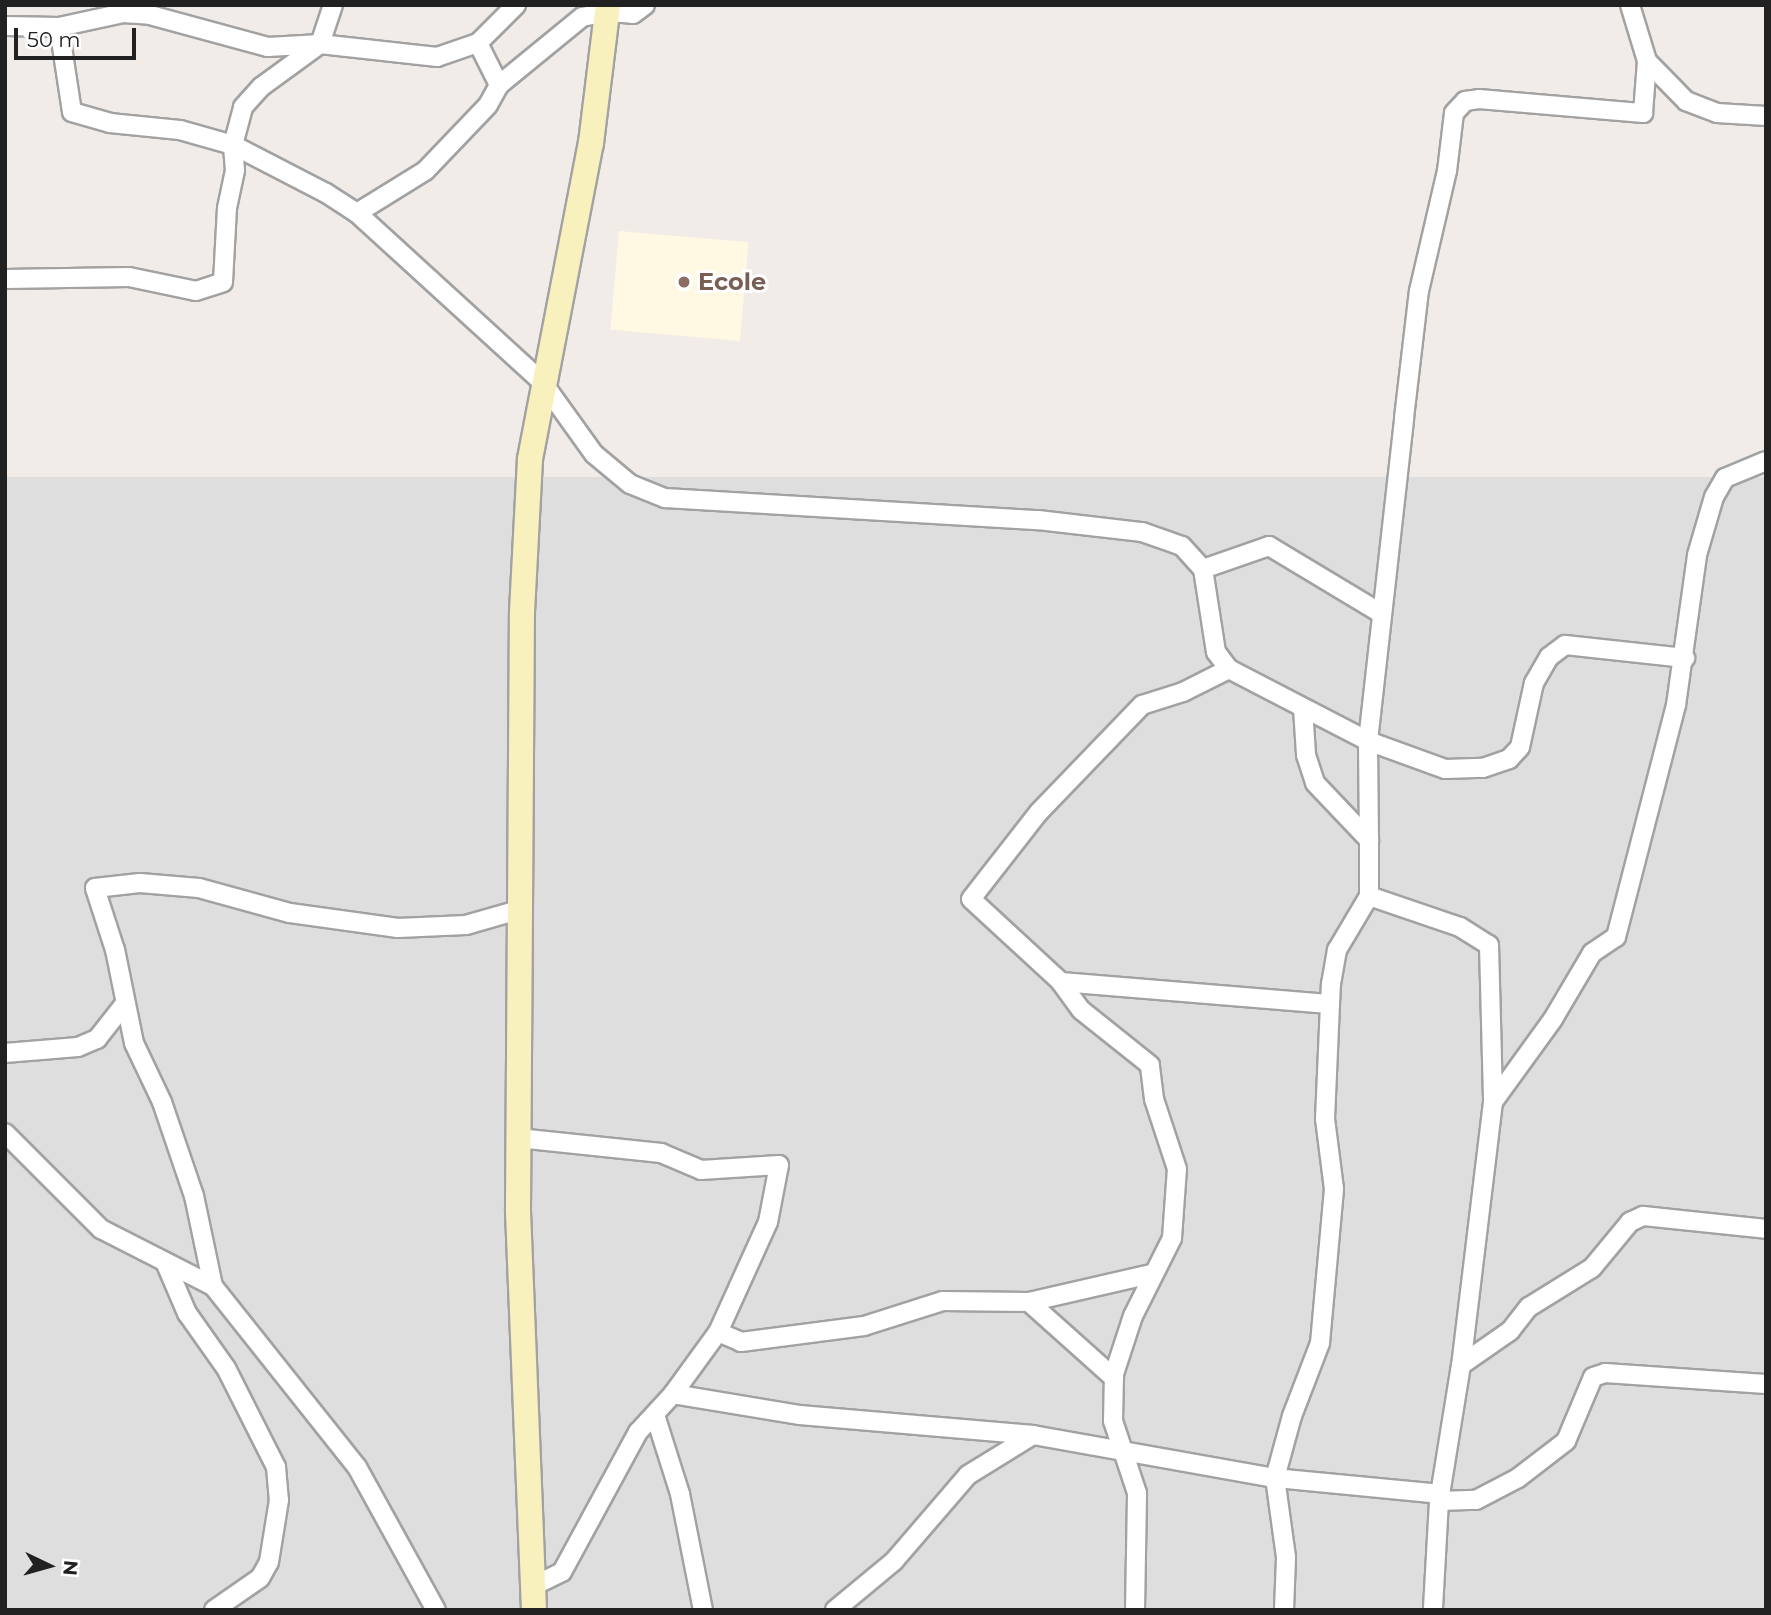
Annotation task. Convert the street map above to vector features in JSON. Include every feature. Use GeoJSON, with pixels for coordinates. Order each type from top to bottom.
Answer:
{"type":"FeatureCollection","features":[{"type":"Feature","properties":{"kind":"street"},"geometry":{"type":"LineString","coordinates":[[5,279],[129,277],[196,291],[223,282],[227,208],[235,170],[233,145],[243,107],[261,88],[320,44],[333,5]]}},
{"type":"Feature","properties":{"kind":"street"},"geometry":{"type":"LineString","coordinates":[[357,213],[425,171],[488,105],[499,85],[582,17],[607,8],[625,16],[645,5]]}},
{"type":"Feature","properties":{"kind":"street"},"geometry":{"type":"LineString","coordinates":[[1284,1610],[1286,1557],[1275,1478],[1292,1416],[1320,1343],[1334,1189],[1325,1119],[1329,1004],[1337,950],[1369,896],[1368,741],[1419,291],[1447,171],[1454,113],[1465,101],[1479,99],[1643,113],[1647,61],[1630,5]]}},
{"type":"Feature","properties":{"kind":"street"},"geometry":{"type":"LineString","coordinates":[[5,26],[59,27],[123,13],[150,15],[268,47],[320,44],[437,57],[478,43],[512,8]]}},
{"type":"Feature","properties":{"kind":"street"},"geometry":{"type":"LineString","coordinates":[[534,1598],[518,1138],[522,612],[530,459],[591,143],[607,8]]}},
{"type":"Feature","properties":{"kind":"street"},"geometry":{"type":"LineString","coordinates":[[59,27],[72,112],[110,123],[180,130],[233,145],[294,173],[357,213],[543,383],[594,454],[631,484],[665,498],[1038,520],[1142,532],[1182,546],[1203,569],[1216,652],[1229,669],[1368,741],[1445,769],[1499,766],[1520,747],[1534,683],[1549,657],[1565,646],[1685,658]]}},
{"type":"Feature","properties":{"kind":"street"},"geometry":{"type":"LineString","coordinates":[[478,43],[499,85]]}},
{"type":"Feature","properties":{"kind":"street"},"geometry":{"type":"LineString","coordinates":[[1647,61],[1686,101],[1717,113],[1766,116]]}},
{"type":"Feature","properties":{"kind":"street"},"geometry":{"type":"LineString","coordinates":[[1493,1102],[1553,1019],[1592,953],[1616,937],[1646,833],[1685,658],[1698,555],[1714,497],[1725,478],[1766,461]]}},
{"type":"Feature","properties":{"kind":"street"},"geometry":{"type":"LineString","coordinates":[[1203,569],[1269,546],[1382,614]]}},
{"type":"Feature","properties":{"kind":"street"},"geometry":{"type":"LineString","coordinates":[[1135,1610],[1137,1493],[1113,1421],[1114,1378],[1151,1275],[1172,1238],[1179,1183],[1154,1099],[1154,1072],[1145,1059],[1081,1010],[1061,982],[971,899],[1039,811],[1142,705],[1183,692],[1229,669]]}},
{"type":"Feature","properties":{"kind":"street"},"geometry":{"type":"LineString","coordinates":[[1303,708],[1306,755],[1315,783],[1369,840]]}},
{"type":"Feature","properties":{"kind":"street"},"geometry":{"type":"LineString","coordinates":[[213,1286],[194,1196],[123,1006],[115,950],[95,888],[103,885],[199,888],[290,913],[398,928],[466,925],[518,910]]}},
{"type":"Feature","properties":{"kind":"street"},"geometry":{"type":"LineString","coordinates":[[1369,896],[1460,928],[1489,945],[1493,1102],[1461,1365],[1439,1497],[1433,1610]]}},
{"type":"Feature","properties":{"kind":"street"},"geometry":{"type":"LineString","coordinates":[[1061,982],[1329,1004]]}},
{"type":"Feature","properties":{"kind":"street"},"geometry":{"type":"LineString","coordinates":[[5,1053],[78,1047],[97,1039],[123,1006]]}},
{"type":"Feature","properties":{"kind":"street"},"geometry":{"type":"LineString","coordinates":[[5,1133],[101,1229],[213,1286],[357,1467],[436,1610]]}},
{"type":"Feature","properties":{"kind":"street"},"geometry":{"type":"LineString","coordinates":[[518,1138],[661,1153],[701,1170],[779,1165],[768,1222],[718,1332],[673,1394],[638,1432],[562,1572],[534,1598]]}},
{"type":"Feature","properties":{"kind":"street"},"geometry":{"type":"LineString","coordinates":[[1461,1365],[1510,1331],[1529,1307],[1592,1268],[1630,1222],[1643,1216],[1766,1229]]}},
{"type":"Feature","properties":{"kind":"street"},"geometry":{"type":"LineString","coordinates":[[164,1262],[187,1313],[226,1368],[276,1467],[279,1500],[269,1562],[260,1578],[214,1610]]}},
{"type":"Feature","properties":{"kind":"street"},"geometry":{"type":"LineString","coordinates":[[718,1332],[741,1342],[754,1341],[864,1326],[943,1301],[1029,1302],[1151,1275]]}},
{"type":"Feature","properties":{"kind":"street"},"geometry":{"type":"LineString","coordinates":[[1029,1302],[1114,1378]]}},
{"type":"Feature","properties":{"kind":"street"},"geometry":{"type":"LineString","coordinates":[[673,1394],[800,1415],[1033,1436],[1275,1478],[1476,1500],[1518,1478],[1566,1441],[1592,1377],[1605,1373],[1766,1384]]}},
{"type":"Feature","properties":{"kind":"street"},"geometry":{"type":"LineString","coordinates":[[655,1415],[680,1494],[703,1610]]}},
{"type":"Feature","properties":{"kind":"street"},"geometry":{"type":"LineString","coordinates":[[835,1610],[894,1561],[968,1475],[1033,1436]]}},
{"type":"Feature","properties":{"kind":"shaded area"},"geometry":{"type":"Polygon","coordinates":[[[619,231],[749,242],[740,341],[610,330],[619,231]]]}},
{"type":"Feature","properties":{"kind":"shaded area"},"geometry":{"type":"Polygon","coordinates":[[[5,477],[1766,477],[1766,1610],[5,1610],[5,477]]]}},
{"type":"Feature","properties":{"kind":"place","name":"Ecole"},"geometry":{"type":"Point","coordinates":[684,282]}}]}
